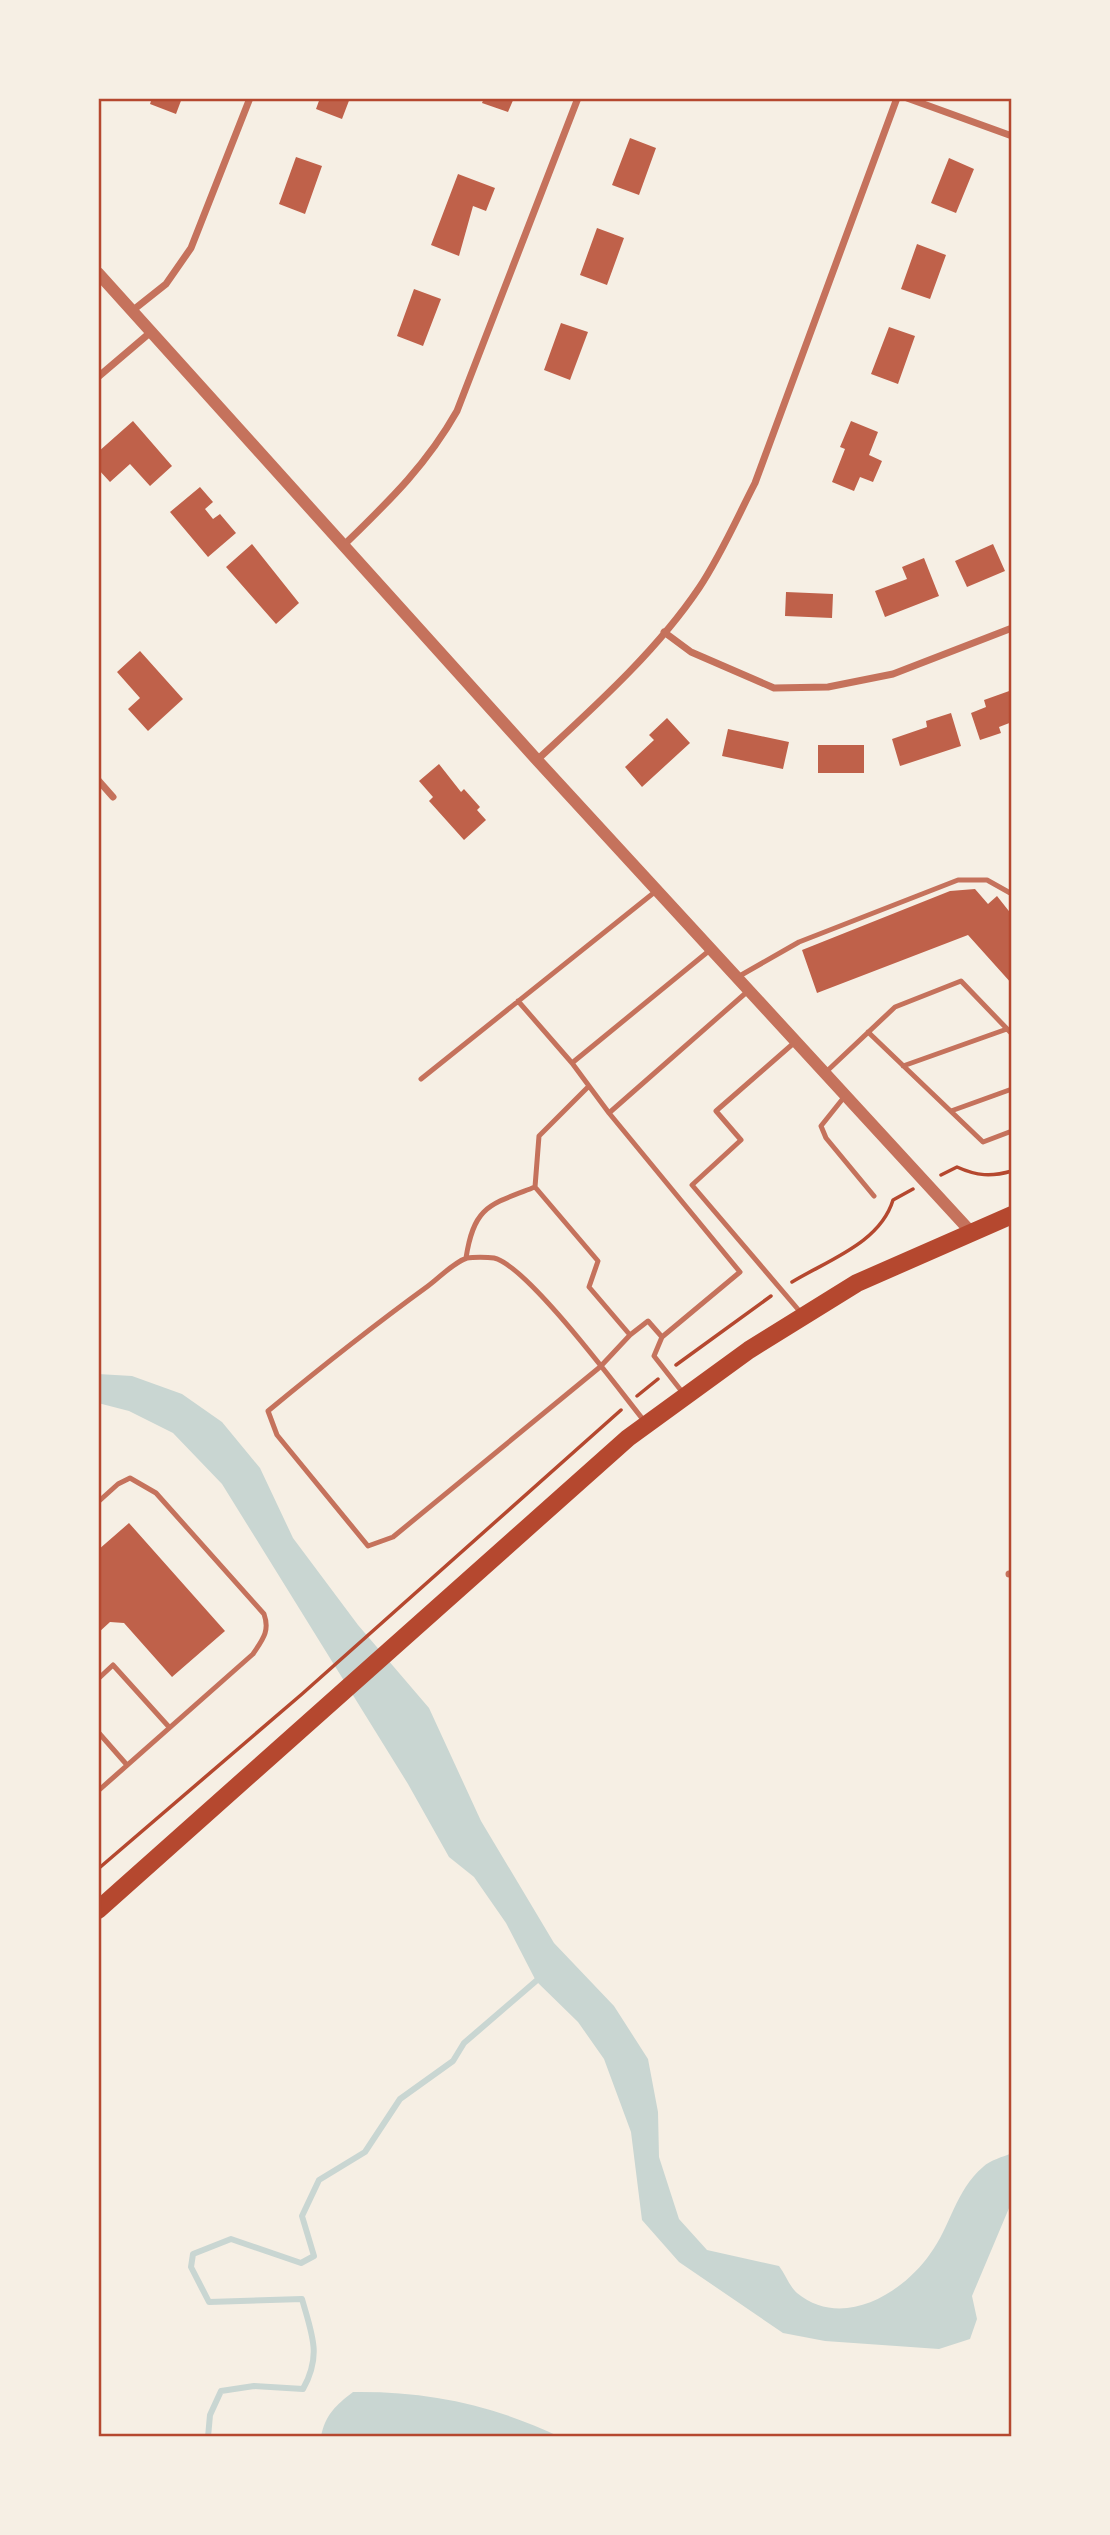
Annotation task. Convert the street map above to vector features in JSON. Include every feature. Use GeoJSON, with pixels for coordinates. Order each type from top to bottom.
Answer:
{"type":"FeatureCollection","features":[{"type":"Feature","properties":{"kind":"main road"},"geometry":{"type":"LineString","coordinates":[[99,1908],[647,1424],[804,1316],[857,1283],[1012,1215]]}},
{"type":"Feature","properties":{"kind":"street"},"geometry":{"type":"LineString","coordinates":[[132,311],[166,284],[191,248],[250,98]]}},
{"type":"Feature","properties":{"kind":"street"},"geometry":{"type":"LineString","coordinates":[[342,547],[415,476],[436,448],[457,411],[578,98]]}},
{"type":"Feature","properties":{"kind":"street"},"geometry":{"type":"LineString","coordinates":[[537,760],[664,632],[698,588],[755,483],[897,98]]}},
{"type":"Feature","properties":{"kind":"street"},"geometry":{"type":"LineString","coordinates":[[907,98],[1012,136]]}},
{"type":"Feature","properties":{"kind":"street"},"geometry":{"type":"LineString","coordinates":[[98,273],[152,330],[342,547],[971,1232]]}},
{"type":"Feature","properties":{"kind":"street"},"geometry":{"type":"LineString","coordinates":[[98,377],[152,330]]}},
{"type":"Feature","properties":{"kind":"street"},"geometry":{"type":"LineString","coordinates":[[664,632],[691,652],[774,688],[828,687],[893,674],[1012,628]]}},
{"type":"Feature","properties":{"kind":"street"},"geometry":{"type":"LineString","coordinates":[[98,780],[113,797]]}},
{"type":"Feature","properties":{"kind":"lane"},"geometry":{"type":"LineString","coordinates":[[736,978],[799,942],[958,880],[986,880],[1012,894]]}},
{"type":"Feature","properties":{"kind":"lane"},"geometry":{"type":"LineString","coordinates":[[421,1079],[656,891]]}},
{"type":"Feature","properties":{"kind":"lane"},"geometry":{"type":"LineString","coordinates":[[572,1063],[710,950]]}},
{"type":"Feature","properties":{"kind":"lane"},"geometry":{"type":"LineString","coordinates":[[824,1074],[895,1007],[961,981],[1010,1031],[903,1066]]}},
{"type":"Feature","properties":{"kind":"lane"},"geometry":{"type":"LineString","coordinates":[[609,1113],[748,991]]}},
{"type":"Feature","properties":{"kind":"lane"},"geometry":{"type":"LineString","coordinates":[[518,1001],[572,1063],[609,1113],[740,1272],[662,1337],[654,1356],[686,1396]]}},
{"type":"Feature","properties":{"kind":"lane"},"geometry":{"type":"LineString","coordinates":[[868,1032],[983,1142],[1012,1131]]}},
{"type":"Feature","properties":{"kind":"lane"},"geometry":{"type":"LineString","coordinates":[[795,1042],[716,1111],[741,1140],[692,1185],[804,1316]]}},
{"type":"Feature","properties":{"kind":"lane"},"geometry":{"type":"LineString","coordinates":[[589,1087],[540,1136],[535,1187],[598,1261],[589,1287],[630,1335]]}},
{"type":"Feature","properties":{"kind":"lane"},"geometry":{"type":"LineString","coordinates":[[951,1111],[1012,1089]]}},
{"type":"Feature","properties":{"kind":"lane"},"geometry":{"type":"LineString","coordinates":[[845,1096],[821,1126],[826,1138],[874,1196]]}},
{"type":"Feature","properties":{"kind":"lane"},"geometry":{"type":"LineString","coordinates":[[466,1258],[470,1235],[480,1214],[501,1201],[535,1187]]}},
{"type":"Feature","properties":{"kind":"lane"},"geometry":{"type":"LineString","coordinates":[[647,1424],[600,1367],[524,1279],[495,1258],[466,1258],[359,1335],[268,1411],[277,1435],[368,1546],[393,1537],[600,1367],[630,1335],[648,1321],[662,1337]]}},
{"type":"Feature","properties":{"kind":"lane"},"geometry":{"type":"LineString","coordinates":[[98,1502],[130,1478],[156,1493],[264,1614],[268,1626],[265,1637],[253,1654],[98,1791]]}},
{"type":"Feature","properties":{"kind":"lane"},"geometry":{"type":"LineString","coordinates":[[98,1679],[113,1665],[169,1727]]}},
{"type":"Feature","properties":{"kind":"lane"},"geometry":{"type":"LineString","coordinates":[[98,1732],[127,1765]]}},
{"type":"Feature","properties":{"kind":"path"},"geometry":{"type":"LineString","coordinates":[[957,1167],[981,1177],[1012,1171]]}},
{"type":"Feature","properties":{"kind":"path"},"geometry":{"type":"LineString","coordinates":[[98,1869],[302,1694],[629,1402],[781,1289],[866,1239],[888,1215],[893,1200]]}},
{"type":"Feature","properties":{"kind":"shaded area"},"geometry":{"type":"Polygon","coordinates":[[[98,1374],[132,1376],[182,1394],[222,1422],[260,1468],[293,1538],[358,1625],[429,1708],[481,1821],[554,1943],[614,2006],[648,2059],[658,2112],[659,2157],[679,2219],[707,2250],[779,2266],[794,2290],[814,2304],[833,2308],[870,2302],[887,2294],[918,2269],[937,2243],[959,2198],[974,2176],[989,2162],[1012,2153],[1012,2201],[972,2296],[977,2319],[970,2339],[939,2349],[825,2341],[783,2333],[679,2262],[642,2220],[631,2132],[604,2059],[578,2022],[536,1981],[506,1923],[474,1877],[449,1857],[408,1784],[222,1484],[173,1433],[129,1411],[98,1403],[98,1374]]]}},
{"type":"Feature","properties":{"kind":"shaded area"},"geometry":{"type":"Polygon","coordinates":[[[353,2392],[408,2394],[460,2402],[510,2416],[560,2437],[321,2437],[332,2411],[353,2392]]]}},
{"type":"Feature","properties":{"kind":"building"},"geometry":{"type":"Polygon","coordinates":[[[152,98],[182,98],[176,114],[150,104],[152,98]]]}},
{"type":"Feature","properties":{"kind":"building"},"geometry":{"type":"Polygon","coordinates":[[[320,98],[350,98],[342,119],[316,109],[320,98]]]}},
{"type":"Feature","properties":{"kind":"building"},"geometry":{"type":"Polygon","coordinates":[[[484,98],[514,98],[508,112],[482,103],[484,98]]]}},
{"type":"Feature","properties":{"kind":"building"},"geometry":{"type":"Polygon","coordinates":[[[630,138],[656,148],[639,195],[612,185],[630,138]]]}},
{"type":"Feature","properties":{"kind":"building"},"geometry":{"type":"Polygon","coordinates":[[[296,157],[322,166],[305,214],[279,204],[296,157]]]}},
{"type":"Feature","properties":{"kind":"building"},"geometry":{"type":"Polygon","coordinates":[[[949,158],[974,169],[956,213],[931,203],[949,158]]]}},
{"type":"Feature","properties":{"kind":"building"},"geometry":{"type":"Polygon","coordinates":[[[458,174],[495,188],[486,211],[473,206],[459,256],[431,245],[458,174]]]}},
{"type":"Feature","properties":{"kind":"building"},"geometry":{"type":"Polygon","coordinates":[[[597,228],[624,238],[607,285],[580,275],[597,228]]]}},
{"type":"Feature","properties":{"kind":"building"},"geometry":{"type":"Polygon","coordinates":[[[917,244],[946,255],[930,299],[901,289],[917,244]]]}},
{"type":"Feature","properties":{"kind":"building"},"geometry":{"type":"Polygon","coordinates":[[[414,289],[441,299],[423,346],[397,336],[414,289]]]}},
{"type":"Feature","properties":{"kind":"building"},"geometry":{"type":"Polygon","coordinates":[[[561,323],[588,332],[570,380],[544,370],[561,323]]]}},
{"type":"Feature","properties":{"kind":"building"},"geometry":{"type":"Polygon","coordinates":[[[889,327],[915,336],[898,384],[871,374],[889,327]]]}},
{"type":"Feature","properties":{"kind":"building"},"geometry":{"type":"Polygon","coordinates":[[[133,421],[172,466],[150,486],[130,464],[110,482],[98,469],[98,452],[133,421]]]}},
{"type":"Feature","properties":{"kind":"building"},"geometry":{"type":"Polygon","coordinates":[[[851,421],[878,432],[869,455],[882,461],[873,482],[860,477],[854,491],[832,482],[845,449],[840,447],[851,421]]]}},
{"type":"Feature","properties":{"kind":"building"},"geometry":{"type":"Polygon","coordinates":[[[200,487],[213,502],[205,509],[213,519],[220,514],[236,533],[208,557],[170,512],[200,487]]]}},
{"type":"Feature","properties":{"kind":"building"},"geometry":{"type":"Polygon","coordinates":[[[252,544],[299,603],[276,624],[226,567],[252,544]]]}},
{"type":"Feature","properties":{"kind":"building"},"geometry":{"type":"Polygon","coordinates":[[[993,544],[1005,571],[967,587],[955,561],[993,544]]]}},
{"type":"Feature","properties":{"kind":"building"},"geometry":{"type":"Polygon","coordinates":[[[924,558],[939,596],[885,617],[875,591],[907,579],[902,567],[924,558]]]}},
{"type":"Feature","properties":{"kind":"building"},"geometry":{"type":"Polygon","coordinates":[[[786,592],[833,594],[832,618],[785,616],[786,592]]]}},
{"type":"Feature","properties":{"kind":"building"},"geometry":{"type":"Polygon","coordinates":[[[140,651],[183,699],[148,731],[128,709],[140,698],[117,672],[140,651]]]}},
{"type":"Feature","properties":{"kind":"building"},"geometry":{"type":"Polygon","coordinates":[[[1012,690],[1012,722],[999,727],[1001,733],[980,740],[971,713],[986,707],[984,700],[1012,690]]]}},
{"type":"Feature","properties":{"kind":"building"},"geometry":{"type":"Polygon","coordinates":[[[951,713],[961,746],[900,766],[892,739],[927,727],[926,721],[951,713]]]}},
{"type":"Feature","properties":{"kind":"building"},"geometry":{"type":"Polygon","coordinates":[[[667,718],[690,743],[642,787],[625,767],[654,740],[649,735],[667,718]]]}},
{"type":"Feature","properties":{"kind":"building"},"geometry":{"type":"Polygon","coordinates":[[[728,729],[789,742],[783,769],[722,756],[728,729]]]}},
{"type":"Feature","properties":{"kind":"building"},"geometry":{"type":"Polygon","coordinates":[[[818,745],[864,745],[864,773],[818,773],[818,745]]]}},
{"type":"Feature","properties":{"kind":"building"},"geometry":{"type":"Polygon","coordinates":[[[439,764],[461,792],[464,789],[480,807],[477,810],[486,820],[464,840],[429,801],[433,797],[419,781],[439,764]]]}},
{"type":"Feature","properties":{"kind":"building"},"geometry":{"type":"Polygon","coordinates":[[[975,889],[988,904],[997,896],[1012,915],[1012,984],[968,935],[817,993],[802,950],[950,891],[975,889]]]}},
{"type":"Feature","properties":{"kind":"building"},"geometry":{"type":"Polygon","coordinates":[[[129,1523],[225,1631],[172,1677],[124,1623],[110,1622],[98,1633],[98,1550],[129,1523]]]}},
{"type":"Feature","properties":{"kind":"waterway"},"geometry":{"type":"LineString","coordinates":[[208,2437],[210,2415],[221,2391],[254,2386],[303,2389],[314,2355],[302,2299],[209,2302],[191,2267],[193,2254],[231,2239],[301,2263],[314,2256],[302,2216],[319,2180],[365,2152],[400,2099],[453,2061],[464,2043],[536,1981]]}}]}
